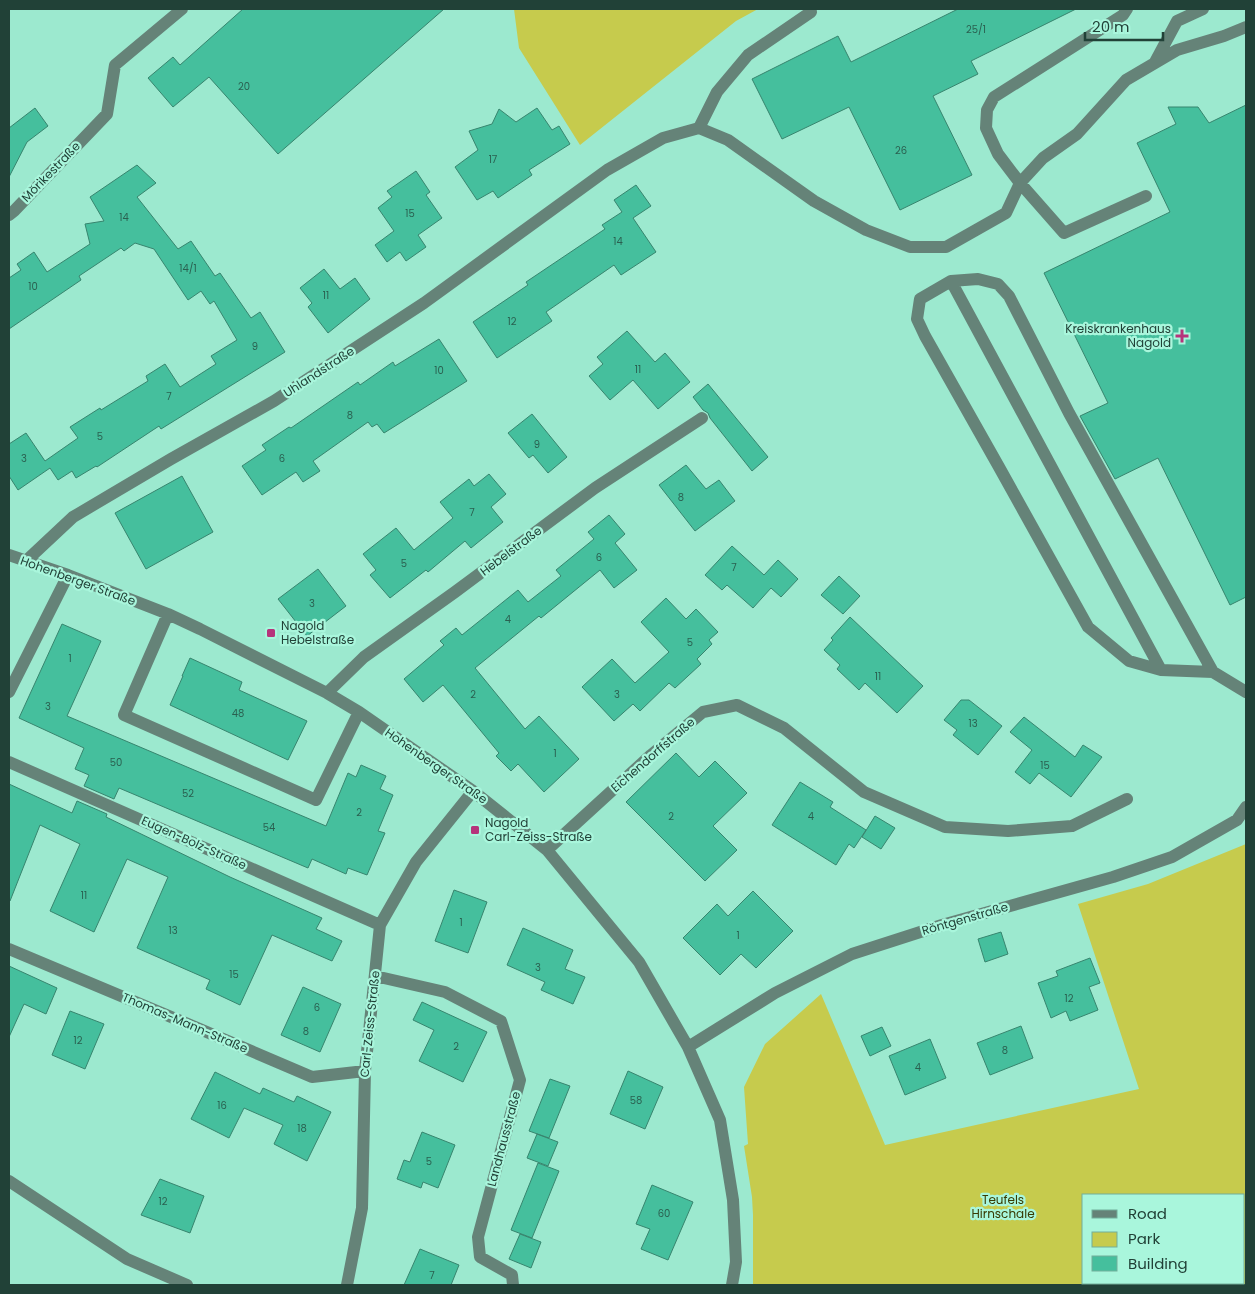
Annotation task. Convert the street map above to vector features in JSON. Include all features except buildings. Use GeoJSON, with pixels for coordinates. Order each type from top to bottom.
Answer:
{"type":"FeatureCollection","features":[{"type":"Feature","properties":{"kind":"street","name":"Mörikestraße"},"geometry":{"type":"LineString","coordinates":[[9,215],[107,114],[115,65],[182,9]]}},
{"type":"Feature","properties":{"kind":"street"},"geometry":{"type":"LineString","coordinates":[[1126,9],[1123,15],[994,97],[987,110],[986,128],[998,154],[1064,233],[1146,196]]}},
{"type":"Feature","properties":{"kind":"street"},"geometry":{"type":"LineString","coordinates":[[1155,62],[1177,21],[1203,9]]}},
{"type":"Feature","properties":{"kind":"street"},"geometry":{"type":"LineString","coordinates":[[811,12],[748,55],[717,92],[699,128],[728,140],[814,201],[866,230],[910,247],[946,248],[1006,213],[1020,182],[1043,158],[1077,134],[1126,80],[1177,50],[1224,36],[1246,27]]}},
{"type":"Feature","properties":{"kind":"street","name":"Uhlandstraße"},"geometry":{"type":"LineString","coordinates":[[26,561],[72,517],[274,401],[424,303],[607,170],[663,138],[699,128]]}},
{"type":"Feature","properties":{"kind":"street"},"geometry":{"type":"LineString","coordinates":[[1213,672],[1069,413],[1009,296],[998,284],[978,279],[951,281],[920,299],[917,319],[925,336],[1088,627],[1128,661],[1161,670],[1213,672],[1246,692]]}},
{"type":"Feature","properties":{"kind":"street"},"geometry":{"type":"LineString","coordinates":[[951,281],[1161,670]]}},
{"type":"Feature","properties":{"kind":"street","name":"Hebelstraße"},"geometry":{"type":"LineString","coordinates":[[327,693],[364,656],[455,592],[595,488],[702,418]]}},
{"type":"Feature","properties":{"kind":"street","name":"Hohenberger Straße"},"geometry":{"type":"LineString","coordinates":[[9,555],[168,614],[327,693],[359,712],[473,791],[547,850],[639,962],[688,1046],[720,1120],[733,1200],[736,1262],[732,1285]]}},
{"type":"Feature","properties":{"kind":"street"},"geometry":{"type":"LineString","coordinates":[[9,692],[68,576]]}},
{"type":"Feature","properties":{"kind":"street"},"geometry":{"type":"LineString","coordinates":[[168,614],[124,716],[316,800],[359,712]]}},
{"type":"Feature","properties":{"kind":"street","name":"Eichendorffstraße"},"geometry":{"type":"LineString","coordinates":[[547,850],[651,754],[703,712],[737,705],[784,728],[864,792],[945,827],[1008,831],[1072,826],[1127,799]]}},
{"type":"Feature","properties":{"kind":"street","name":"Eugen-Bolz-Straße"},"geometry":{"type":"LineString","coordinates":[[9,762],[380,925]]}},
{"type":"Feature","properties":{"kind":"street","name":"Carl-Zeiss-Straße"},"geometry":{"type":"LineString","coordinates":[[347,1285],[362,1208],[365,1071],[380,925],[416,862],[473,791]]}},
{"type":"Feature","properties":{"kind":"street","name":"Röntgenstraße"},"geometry":{"type":"LineString","coordinates":[[688,1046],[775,993],[852,954],[942,925],[1113,877],[1172,857],[1237,820],[1246,807]]}},
{"type":"Feature","properties":{"kind":"street","name":"Thomas-Mann-Straße"},"geometry":{"type":"LineString","coordinates":[[9,948],[312,1077],[365,1071]]}},
{"type":"Feature","properties":{"kind":"street","name":"Landhausstraße"},"geometry":{"type":"LineString","coordinates":[[375,976],[445,992],[501,1020],[520,1080],[478,1237],[480,1257],[512,1275],[513,1285]]}},
{"type":"Feature","properties":{"kind":"street"},"geometry":{"type":"LineString","coordinates":[[9,1181],[127,1259],[187,1285]]}},
{"type":"Feature","properties":{"kind":"green space"},"geometry":{"type":"Polygon","coordinates":[[[514,9],[758,9],[736,21],[580,145],[519,48],[514,9]]]}},
{"type":"Feature","properties":{"kind":"green space","name":"Teufels Hirnschale"},"geometry":{"type":"Polygon","coordinates":[[[1246,844],[1246,1285],[753,1285],[753,1215],[744,1146],[748,1144],[744,1087],[765,1044],[821,994],[885,1145],[1139,1089],[1078,904],[1148,884],[1246,844]]]}},
{"type":"Feature","properties":{"kind":"place","name":"Kreiskrankenhaus Nagold"},"geometry":{"type":"Point","coordinates":[1182,336]}},
{"type":"Feature","properties":{"kind":"place","name":"Nagold Hebelstraße"},"geometry":{"type":"Point","coordinates":[271,633]}},
{"type":"Feature","properties":{"kind":"place","name":"Nagold Carl-Zeiss-Straße"},"geometry":{"type":"Point","coordinates":[475,830]}}]}
